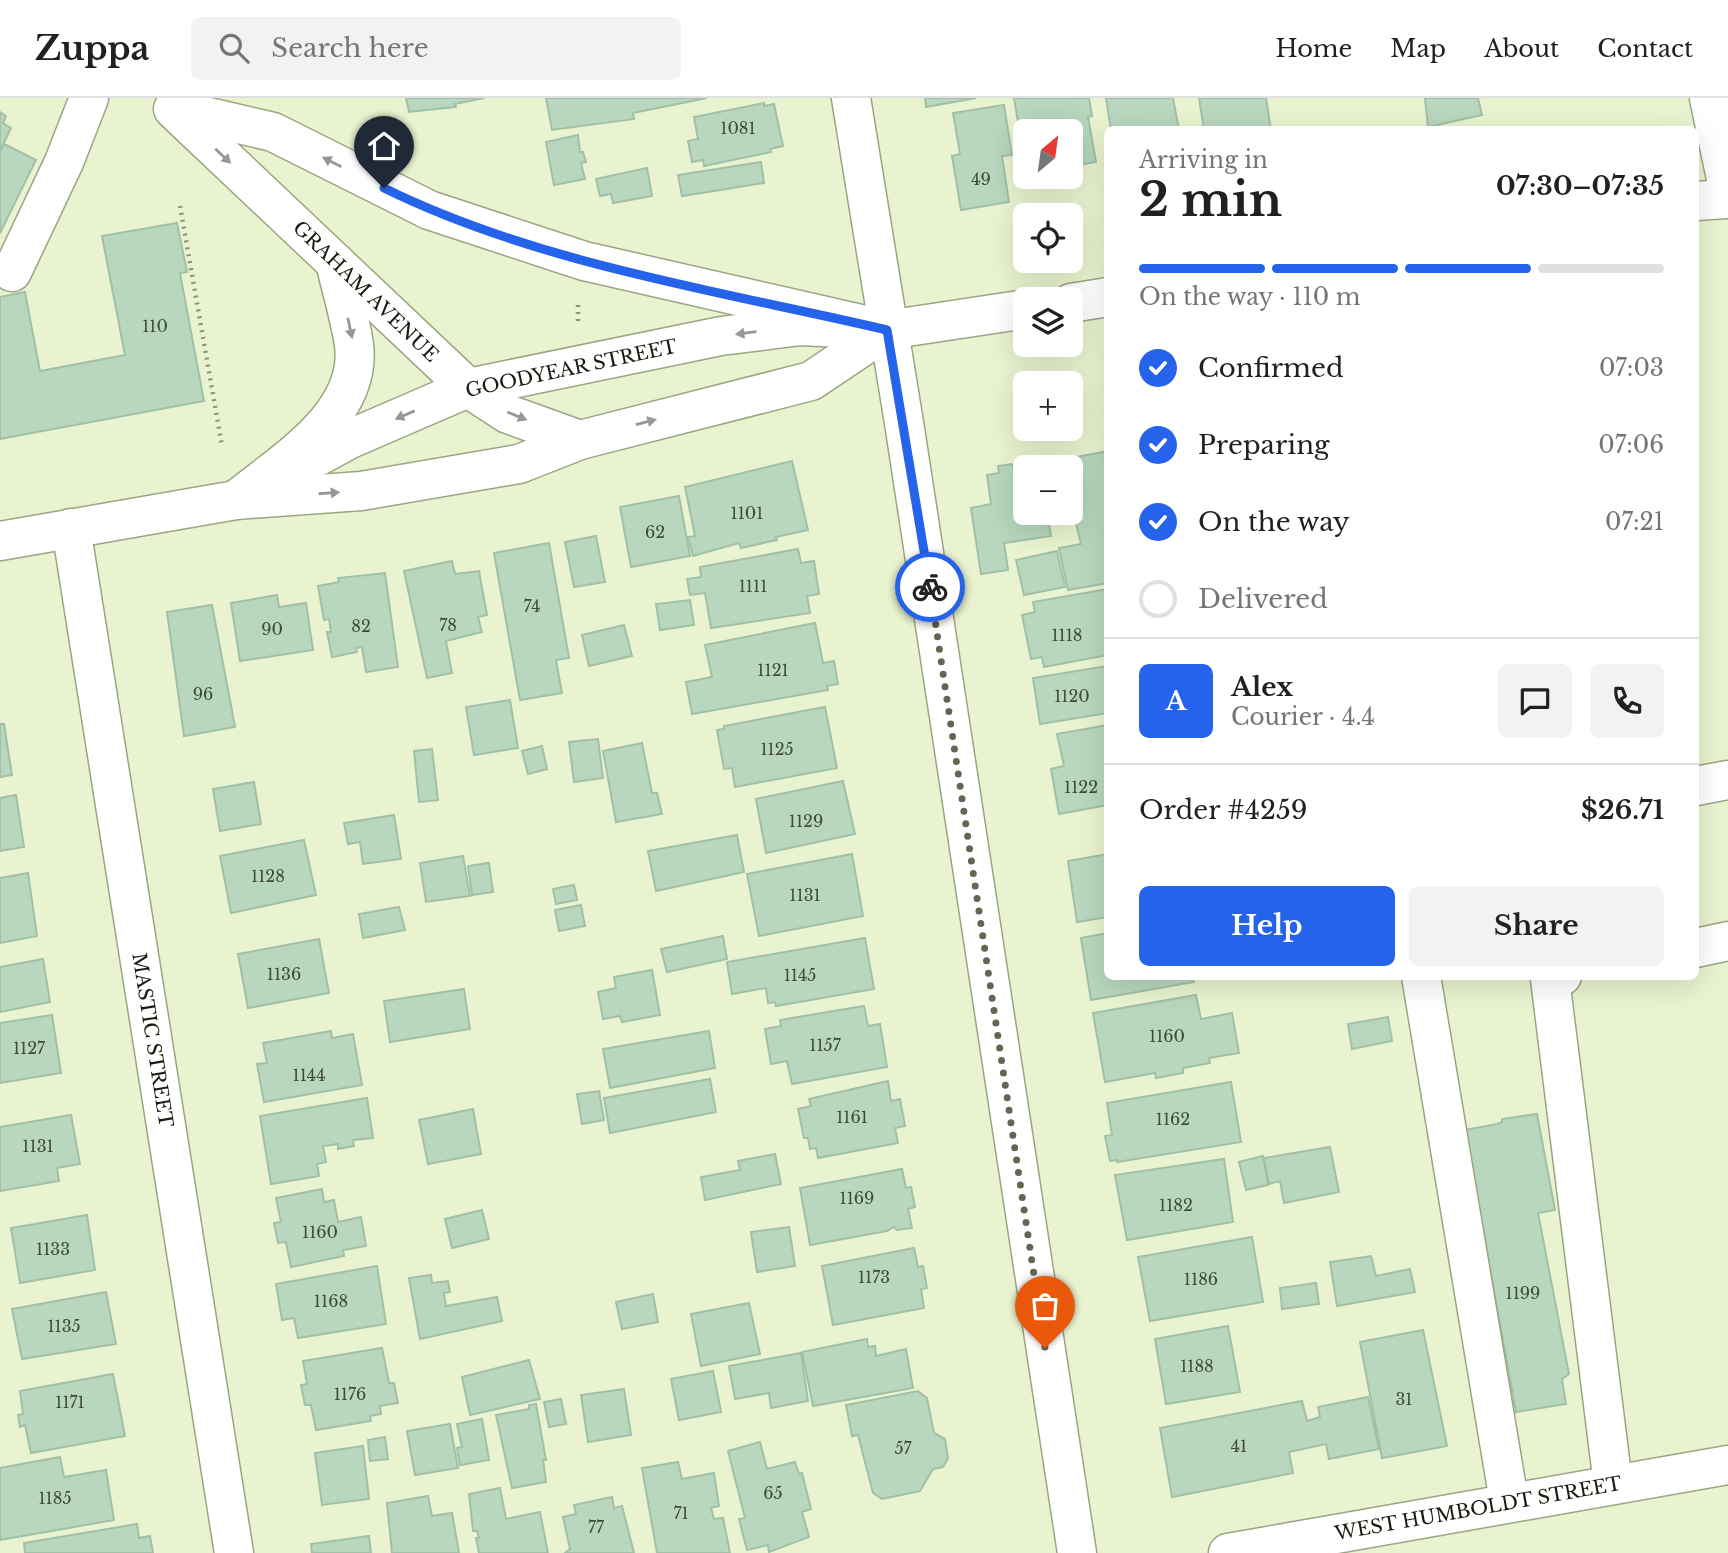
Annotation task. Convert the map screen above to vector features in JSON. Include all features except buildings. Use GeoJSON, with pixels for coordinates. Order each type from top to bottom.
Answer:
{"type":"FeatureCollection","features":[{"type":"Feature","properties":{"kind":"street"},"geometry":{"type":"LineString","coordinates":[[12,272],[64,162],[89,98]]}},
{"type":"Feature","properties":{"kind":"street"},"geometry":{"type":"LineString","coordinates":[[851,98],[905,429],[1077,1553]]}},
{"type":"Feature","properties":{"kind":"street"},"geometry":{"type":"LineString","coordinates":[[1709,98],[1728,188]]}},
{"type":"Feature","properties":{"kind":"street","name":"GRAHAM AVENUE"},"geometry":{"type":"LineString","coordinates":[[168,102],[272,132],[429,210],[584,261],[887,330]]}},
{"type":"Feature","properties":{"kind":"street","name":"GRAHAM AVENUE"},"geometry":{"type":"LineString","coordinates":[[168,102],[468,388],[508,414],[580,440]]}},
{"type":"Feature","properties":{"kind":"street"},"geometry":{"type":"LineString","coordinates":[[1699,201],[1728,199]]}},
{"type":"Feature","properties":{"kind":"street"},"geometry":{"type":"LineString","coordinates":[[236,500],[307,440],[339,408],[350,381],[354,348],[335,261]]}},
{"type":"Feature","properties":{"kind":"street"},"geometry":{"type":"LineString","coordinates":[[1083,301],[1104,298]]}},
{"type":"Feature","properties":{"kind":"street","name":"GOODYEAR STREET"},"geometry":{"type":"LineString","coordinates":[[236,500],[349,439],[468,388],[721,336],[800,326],[887,330],[1013,311]]}},
{"type":"Feature","properties":{"kind":"street","name":"GOODYEAR STREET"},"geometry":{"type":"LineString","coordinates":[[0,541],[236,500],[361,491],[519,464],[580,440],[811,381],[887,330]]}},
{"type":"Feature","properties":{"kind":"street","name":"MASTIC STREET"},"geometry":{"type":"LineString","coordinates":[[71,527],[234,1553]]}},
{"type":"Feature","properties":{"kind":"street"},"geometry":{"type":"LineString","coordinates":[[1699,785],[1728,780]]}},
{"type":"Feature","properties":{"kind":"street"},"geometry":{"type":"LineString","coordinates":[[1699,947],[1728,941]]}},
{"type":"Feature","properties":{"kind":"street"},"geometry":{"type":"LineString","coordinates":[[1422,980],[1509,1502]]}},
{"type":"Feature","properties":{"kind":"street"},"geometry":{"type":"LineString","coordinates":[[1550,980],[1613,1484]]}},
{"type":"Feature","properties":{"kind":"street","name":"WEST HUMBOLDT STREET"},"geometry":{"type":"LineString","coordinates":[[1228,1553],[1728,1465]]}},
{"type":"Feature","properties":{"kind":"path"},"geometry":{"type":"LineString","coordinates":[[180,206],[222,446]]}},
{"type":"Feature","properties":{"kind":"path"},"geometry":{"type":"LineString","coordinates":[[578,293],[578,325]]}},
{"type":"Feature","properties":{"kind":"way so far"},"geometry":{"type":"LineString","coordinates":[[930,587],[1045,1348]]}},
{"type":"Feature","properties":{"kind":"route"},"geometry":{"type":"LineString","coordinates":[[384,188],[429,210],[584,261],[887,330],[930,587]]}}]}
